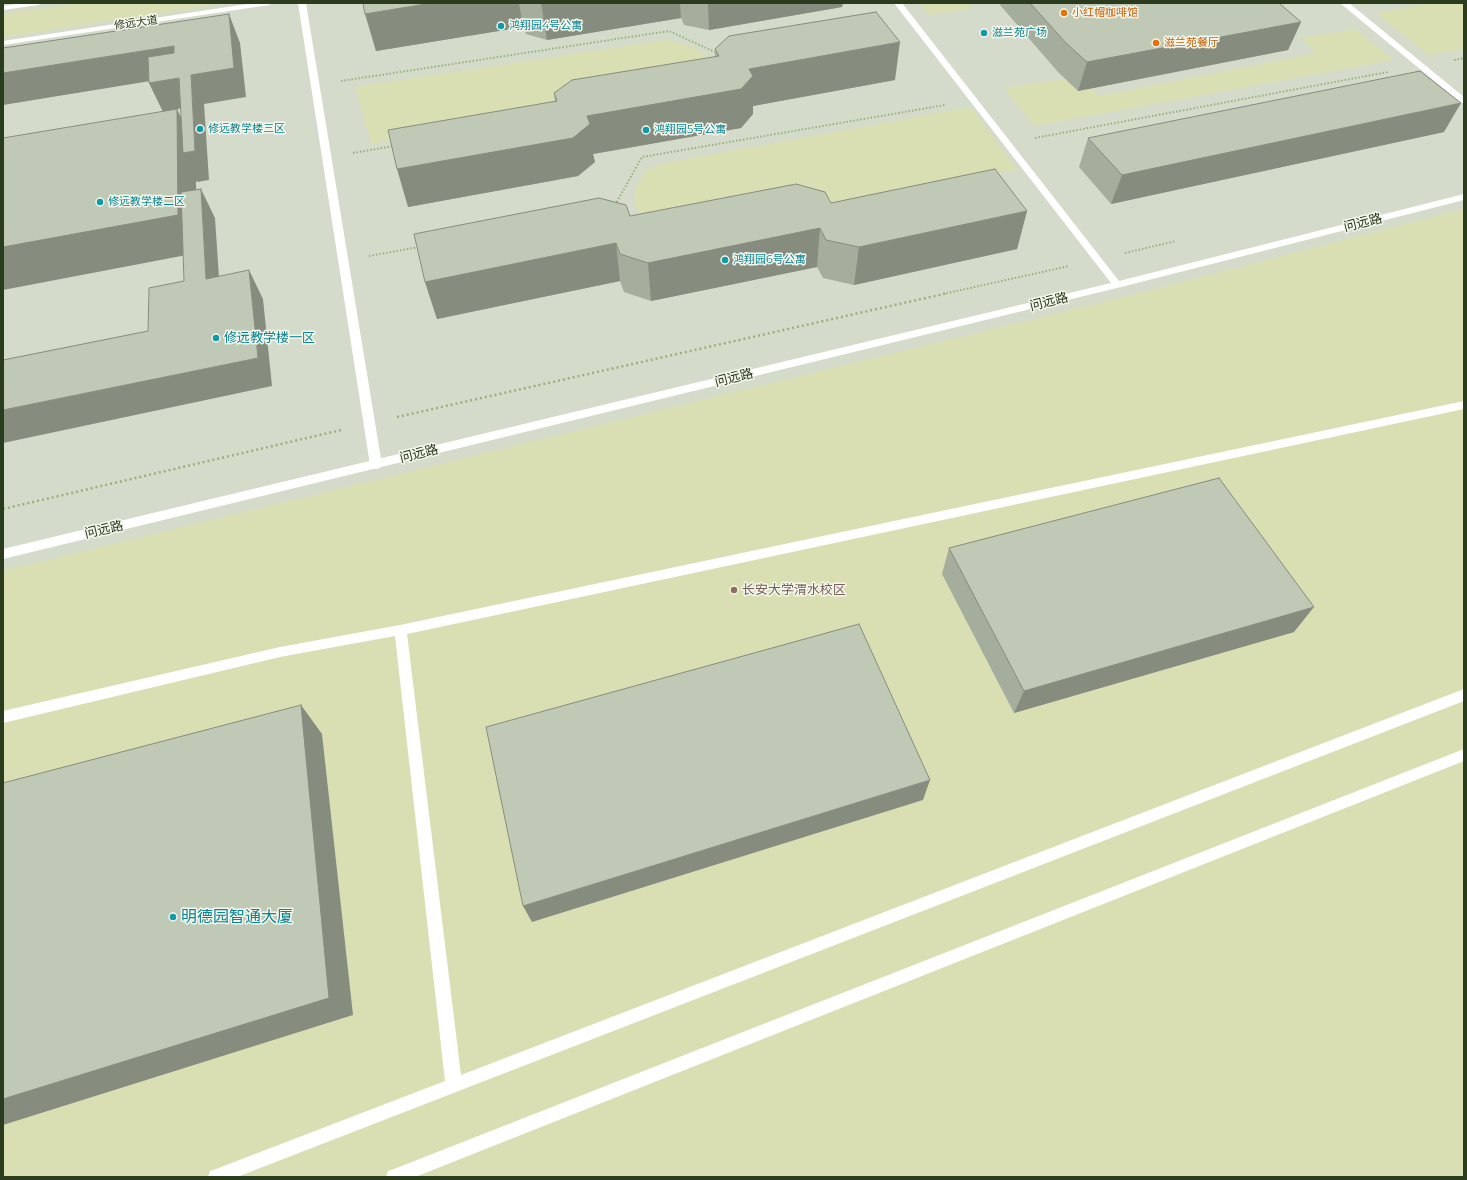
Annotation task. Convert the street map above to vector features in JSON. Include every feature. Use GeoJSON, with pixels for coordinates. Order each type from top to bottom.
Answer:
{"type":"FeatureCollection","features":[{"type":"Feature","properties":{"kind":"street"},"geometry":{"type":"LineString","coordinates":[[3,8],[38,3]]}},
{"type":"Feature","properties":{"kind":"street","name":"修远大道"},"geometry":{"type":"LineString","coordinates":[[3,42],[268,3]]}},
{"type":"Feature","properties":{"kind":"street"},"geometry":{"type":"LineString","coordinates":[[302,3],[376,465]]}},
{"type":"Feature","properties":{"kind":"street"},"geometry":{"type":"LineString","coordinates":[[898,3],[1118,285]]}},
{"type":"Feature","properties":{"kind":"street"},"geometry":{"type":"LineString","coordinates":[[1344,3],[1464,101]]}},
{"type":"Feature","properties":{"kind":"street","name":"问远路"},"geometry":{"type":"LineString","coordinates":[[3,554],[1118,285],[1464,197]]}},
{"type":"Feature","properties":{"kind":"street"},"geometry":{"type":"LineString","coordinates":[[3,717],[280,652],[400,630],[1464,405]]}},
{"type":"Feature","properties":{"kind":"street"},"geometry":{"type":"LineString","coordinates":[[400,630],[454,1086]]}},
{"type":"Feature","properties":{"kind":"street"},"geometry":{"type":"LineString","coordinates":[[216,1177],[1464,695]]}},
{"type":"Feature","properties":{"kind":"street"},"geometry":{"type":"LineString","coordinates":[[394,1177],[1464,755]]}},
{"type":"Feature","properties":{"kind":"path"},"geometry":{"type":"LineString","coordinates":[[315,85],[669,31],[720,55]]}},
{"type":"Feature","properties":{"kind":"path"},"geometry":{"type":"LineString","coordinates":[[1007,143],[1421,66]]}},
{"type":"Feature","properties":{"kind":"path"},"geometry":{"type":"LineString","coordinates":[[612,211],[642,157],[973,100]]}},
{"type":"Feature","properties":{"kind":"path"},"geometry":{"type":"LineString","coordinates":[[327,158],[397,146]]}},
{"type":"Feature","properties":{"kind":"path"},"geometry":{"type":"LineString","coordinates":[[3,509],[369,423],[1181,240]]}},
{"type":"Feature","properties":{"kind":"path"},"geometry":{"type":"LineString","coordinates":[[343,261],[420,246]]}},
{"type":"Feature","properties":{"kind":"shaded area","name":"长安大学渭水校区"},"geometry":{"type":"Polygon","coordinates":[[[3,3],[1464,3],[1464,1177],[3,1177],[3,3]]]}},
{"type":"Feature","properties":{"kind":"green space"},"geometry":{"type":"Polygon","coordinates":[[[79,3],[228,3],[3,37],[3,14],[79,3]]]}},
{"type":"Feature","properties":{"kind":"green space"},"geometry":{"type":"Polygon","coordinates":[[[920,3],[969,3],[973,8],[929,15],[920,3]]]}},
{"type":"Feature","properties":{"kind":"green space"},"geometry":{"type":"Polygon","coordinates":[[[1430,3],[1464,3],[1464,49],[1429,55],[1376,13],[1430,3]]]}},
{"type":"Feature","properties":{"kind":"green space"},"geometry":{"type":"Polygon","coordinates":[[[1356,29],[1393,60],[1034,126],[1004,88],[1079,76],[1099,96],[1317,53],[1301,38],[1356,29]]]}},
{"type":"Feature","properties":{"kind":"green space"},"geometry":{"type":"Polygon","coordinates":[[[666,40],[693,46],[713,61],[633,98],[371,144],[355,87],[666,40]]]}},
{"type":"Feature","properties":{"kind":"green space"},"geometry":{"type":"Polygon","coordinates":[[[971,107],[1017,170],[685,229],[661,226],[640,214],[634,203],[636,186],[645,171],[665,163],[971,107]]]}},
{"type":"Feature","properties":{"kind":"green space","name":"长安大学渭水校区"},"geometry":{"type":"Polygon","coordinates":[[[1464,209],[1464,1177],[3,1177],[3,571],[1128,296],[1464,209]]]}},
{"type":"Feature","properties":{"kind":"building"},"geometry":{"type":"Polygon","coordinates":[[[363,3],[432,3],[365,14],[363,3]]]}},
{"type":"Feature","properties":{"kind":"building"},"geometry":{"type":"Polygon","coordinates":[[[1030,3],[1279,3],[1301,22],[1087,62],[1066,43],[1030,3]]]}},
{"type":"Feature","properties":{"kind":"building"},"geometry":{"type":"Polygon","coordinates":[[[876,12],[900,42],[749,69],[753,76],[741,89],[587,116],[590,124],[573,138],[397,169],[388,130],[557,101],[554,93],[572,80],[719,56],[715,49],[729,36],[876,12]]]}},
{"type":"Feature","properties":{"kind":"building"},"geometry":{"type":"Polygon","coordinates":[[[229,14],[234,68],[191,75],[195,151],[183,153],[179,78],[149,83],[148,57],[174,53],[174,46],[3,73],[3,48],[229,14]]]}},
{"type":"Feature","properties":{"kind":"building"},"geometry":{"type":"Polygon","coordinates":[[[1420,71],[1461,103],[1122,175],[1088,138],[1420,71]]]}},
{"type":"Feature","properties":{"kind":"building"},"geometry":{"type":"Polygon","coordinates":[[[177,109],[178,215],[3,247],[3,138],[177,109]]]}},
{"type":"Feature","properties":{"kind":"building"},"geometry":{"type":"Polygon","coordinates":[[[995,169],[1027,211],[859,247],[826,240],[820,228],[648,263],[620,254],[616,243],[425,282],[414,234],[599,198],[626,205],[630,216],[796,184],[825,192],[831,203],[995,169]]]}},
{"type":"Feature","properties":{"kind":"building"},"geometry":{"type":"Polygon","coordinates":[[[201,189],[206,279],[249,270],[258,358],[3,410],[3,360],[148,331],[149,288],[184,281],[181,192],[201,189]]]}},
{"type":"Feature","properties":{"kind":"building"},"geometry":{"type":"Polygon","coordinates":[[[1219,478],[1314,607],[1024,691],[949,548],[1219,478]]]}},
{"type":"Feature","properties":{"kind":"building"},"geometry":{"type":"Polygon","coordinates":[[[859,624],[930,780],[523,906],[486,727],[859,624]]]}},
{"type":"Feature","properties":{"kind":"building","name":"明德园智通大厦"},"geometry":{"type":"Polygon","coordinates":[[[301,705],[329,998],[3,1099],[3,783],[301,705]]]}},
{"type":"Feature","properties":{"kind":"place","name":"小红帽咖啡馆"},"geometry":{"type":"Point","coordinates":[1064,13]}},
{"type":"Feature","properties":{"kind":"place","name":"鸿翔园4号公寓"},"geometry":{"type":"Point","coordinates":[501,26]}},
{"type":"Feature","properties":{"kind":"place","name":"滋兰苑广场"},"geometry":{"type":"Point","coordinates":[984,33]}},
{"type":"Feature","properties":{"kind":"place","name":"滋兰苑餐厅"},"geometry":{"type":"Point","coordinates":[1156,43]}},
{"type":"Feature","properties":{"kind":"place","name":"修远教学楼三区"},"geometry":{"type":"Point","coordinates":[200,129]}},
{"type":"Feature","properties":{"kind":"place","name":"鸿翔园5号公寓"},"geometry":{"type":"Point","coordinates":[646,130]}},
{"type":"Feature","properties":{"kind":"place","name":"修远教学楼二区"},"geometry":{"type":"Point","coordinates":[100,202]}},
{"type":"Feature","properties":{"kind":"place","name":"鸿翔园6号公寓"},"geometry":{"type":"Point","coordinates":[725,260]}},
{"type":"Feature","properties":{"kind":"place","name":"修远教学楼一区"},"geometry":{"type":"Point","coordinates":[216,338]}},
{"type":"Feature","properties":{"kind":"place","name":"长安大学渭水校区"},"geometry":{"type":"Point","coordinates":[734,590]}},
{"type":"Feature","properties":{"kind":"place","name":"明德园智通大厦"},"geometry":{"type":"Point","coordinates":[173,917]}}]}
